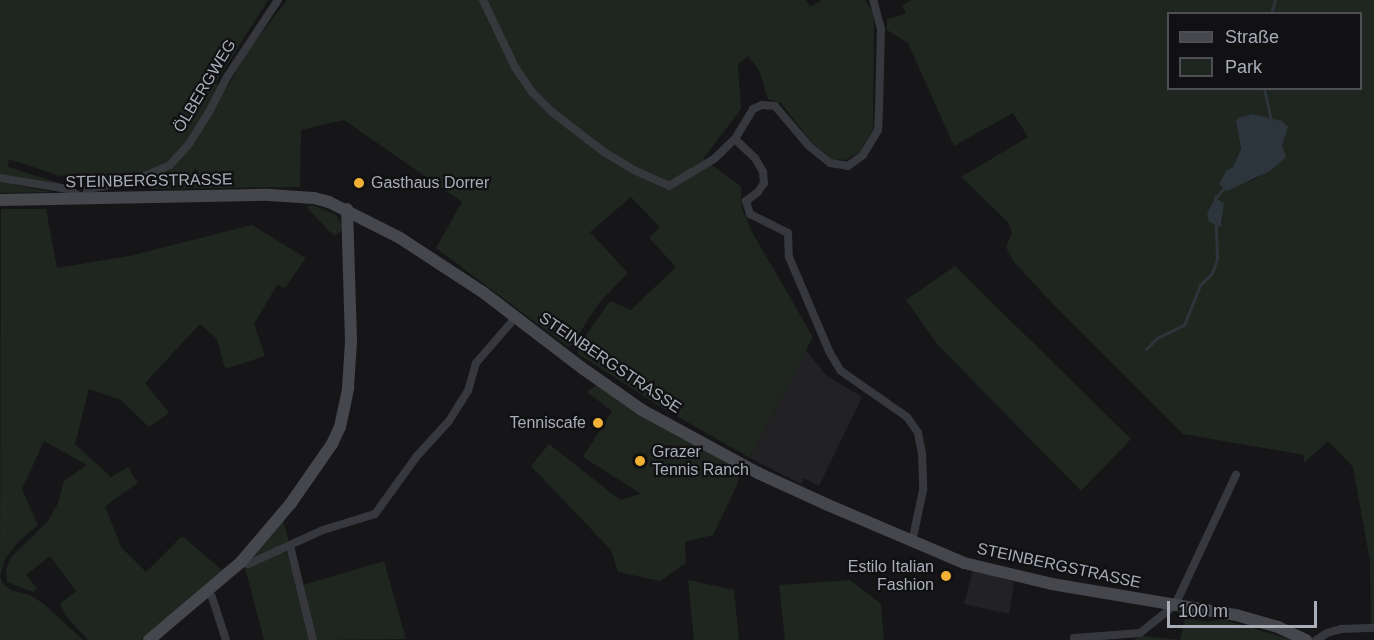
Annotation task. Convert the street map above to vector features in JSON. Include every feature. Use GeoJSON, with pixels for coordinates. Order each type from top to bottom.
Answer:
{"type":"FeatureCollection","features":[{"type":"Feature","properties":{"kind":"main road","name":"STEINBERGSTRASSE"},"geometry":{"type":"LineString","coordinates":[[0,200],[269,195],[314,198],[347,209],[400,238],[484,293],[642,410],[761,474],[912,542],[964,563],[1029,579],[1236,615],[1278,627],[1306,640]]}},
{"type":"Feature","properties":{"kind":"main road"},"geometry":{"type":"LineString","coordinates":[[149,640],[241,562],[267,533],[322,461],[340,427],[348,388],[351,341],[347,209]]}},
{"type":"Feature","properties":{"kind":"street","name":"ÖLBERGWEG"},"geometry":{"type":"LineString","coordinates":[[84,199],[88,189],[133,181],[170,165],[189,144],[208,114],[226,77],[278,0]]}},
{"type":"Feature","properties":{"kind":"street"},"geometry":{"type":"LineString","coordinates":[[483,0],[516,67],[532,92],[579,133],[636,171],[669,186],[714,159],[735,138],[753,109],[762,105],[775,106],[809,146],[830,163],[848,166],[863,155],[878,130],[881,29],[873,0]]}},
{"type":"Feature","properties":{"kind":"street"},"geometry":{"type":"LineString","coordinates":[[735,138],[755,158],[763,172],[764,183],[758,192],[746,201],[750,214],[788,233],[789,257],[830,353],[841,371],[907,417],[918,433],[922,453],[923,490],[912,542]]}},
{"type":"Feature","properties":{"kind":"street"},"geometry":{"type":"LineString","coordinates":[[0,178],[68,189],[84,199]]}},
{"type":"Feature","properties":{"kind":"street"},"geometry":{"type":"LineString","coordinates":[[241,562],[248,564],[323,530],[375,514],[417,456],[449,421],[468,391],[476,363],[515,318]]}},
{"type":"Feature","properties":{"kind":"street"},"geometry":{"type":"LineString","coordinates":[[1074,638],[1140,633],[1175,605],[1236,475]]}},
{"type":"Feature","properties":{"kind":"street"},"geometry":{"type":"LineString","coordinates":[[290,546],[313,640]]}},
{"type":"Feature","properties":{"kind":"street"},"geometry":{"type":"LineString","coordinates":[[207,592],[212,597],[226,640]]}},
{"type":"Feature","properties":{"kind":"street"},"geometry":{"type":"LineString","coordinates":[[1316,640],[1327,633],[1341,629],[1374,628]]}},
{"type":"Feature","properties":{"kind":"shaded area"},"geometry":{"type":"Polygon","coordinates":[[[1252,114],[1282,121],[1288,127],[1282,145],[1286,157],[1270,171],[1227,191],[1219,184],[1227,170],[1233,167],[1241,149],[1236,121],[1238,118],[1252,114]]]}},
{"type":"Feature","properties":{"kind":"shaded area"},"geometry":{"type":"Polygon","coordinates":[[[1215,198],[1224,203],[1221,227],[1209,222],[1207,214],[1215,198]]]}},
{"type":"Feature","properties":{"kind":"shaded area"},"geometry":{"type":"Polygon","coordinates":[[[806,350],[826,375],[862,397],[819,486],[804,478],[801,484],[750,458],[806,350]]]}},
{"type":"Feature","properties":{"kind":"shaded area"},"geometry":{"type":"Polygon","coordinates":[[[973,569],[1014,582],[1009,614],[964,604],[973,569]]]}},
{"type":"Feature","properties":{"kind":"green space"},"geometry":{"type":"Polygon","coordinates":[[[0,0],[268,0],[215,84],[227,87],[251,47],[287,0],[806,0],[810,7],[822,0],[865,0],[873,13],[874,24],[873,129],[860,152],[846,160],[831,159],[811,142],[781,103],[768,99],[759,70],[748,56],[738,64],[741,109],[703,159],[741,186],[742,209],[752,232],[813,337],[750,458],[661,407],[578,354],[578,347],[610,301],[631,310],[676,267],[649,238],[660,227],[631,197],[590,232],[628,273],[599,303],[571,346],[567,346],[436,248],[462,202],[344,120],[301,130],[300,187],[152,189],[133,175],[94,183],[76,174],[60,176],[9,159],[8,167],[62,184],[0,174],[0,0]]]}},
{"type":"Feature","properties":{"kind":"green space"},"geometry":{"type":"Polygon","coordinates":[[[912,0],[1374,0],[1374,625],[1371,625],[1370,561],[1353,467],[1328,441],[1304,463],[1304,455],[1183,434],[1053,304],[1013,261],[1006,247],[1012,233],[1008,222],[961,177],[1028,137],[1013,113],[954,146],[908,43],[887,30],[887,19],[906,14],[902,5],[912,0]],[[1236,121],[1241,149],[1233,167],[1227,170],[1235,186],[1256,179],[1265,172],[1236,121]],[[1215,198],[1207,214],[1212,224],[1222,224],[1224,203],[1215,198]]]}},
{"type":"Feature","properties":{"kind":"green space"},"geometry":{"type":"Polygon","coordinates":[[[0,182],[52,192],[0,193],[0,182]]]}},
{"type":"Feature","properties":{"kind":"green space"},"geometry":{"type":"Polygon","coordinates":[[[313,205],[336,215],[342,225],[341,231],[335,236],[330,232],[308,209],[308,206],[313,205]]]}},
{"type":"Feature","properties":{"kind":"green space"},"geometry":{"type":"Polygon","coordinates":[[[1,209],[46,209],[57,268],[129,256],[252,225],[306,258],[285,288],[277,285],[254,324],[265,356],[225,369],[217,339],[200,324],[145,383],[169,413],[149,427],[121,400],[89,389],[75,444],[111,477],[128,467],[138,483],[105,506],[121,547],[146,572],[182,536],[222,570],[141,640],[88,640],[65,615],[60,604],[76,591],[50,556],[26,575],[37,588],[33,592],[7,582],[6,570],[11,557],[48,521],[58,503],[64,481],[87,465],[44,441],[22,489],[38,525],[19,541],[5,559],[0,576],[1,209]]]}},
{"type":"Feature","properties":{"kind":"green space"},"geometry":{"type":"Polygon","coordinates":[[[955,266],[1131,439],[1081,491],[938,345],[906,300],[955,266]]]}},
{"type":"Feature","properties":{"kind":"green space"},"geometry":{"type":"Polygon","coordinates":[[[597,385],[739,468],[738,483],[713,535],[685,542],[686,563],[660,581],[618,572],[611,550],[531,466],[549,444],[620,500],[641,494],[583,457],[612,411],[587,392],[597,385]]]}},
{"type":"Feature","properties":{"kind":"green space"},"geometry":{"type":"Polygon","coordinates":[[[283,521],[289,542],[249,559],[283,521]]]}},
{"type":"Feature","properties":{"kind":"green space"},"geometry":{"type":"Polygon","coordinates":[[[281,552],[287,553],[310,640],[264,640],[245,568],[281,552]]]}},
{"type":"Feature","properties":{"kind":"green space"},"geometry":{"type":"Polygon","coordinates":[[[384,561],[406,639],[316,640],[303,585],[384,561]]]}},
{"type":"Feature","properties":{"kind":"green space"},"geometry":{"type":"Polygon","coordinates":[[[0,577],[3,584],[11,590],[30,595],[44,604],[83,640],[0,640],[0,577]]]}},
{"type":"Feature","properties":{"kind":"green space"},"geometry":{"type":"Polygon","coordinates":[[[688,580],[734,590],[739,640],[694,640],[688,580]]]}},
{"type":"Feature","properties":{"kind":"green space"},"geometry":{"type":"Polygon","coordinates":[[[850,580],[881,604],[884,640],[785,640],[779,585],[850,580]]]}},
{"type":"Feature","properties":{"kind":"green space"},"geometry":{"type":"Polygon","coordinates":[[[1185,618],[1208,622],[1221,619],[1292,640],[1180,640],[1185,618]]]}},
{"type":"Feature","properties":{"kind":"green space"},"geometry":{"type":"Polygon","coordinates":[[[1141,636],[1180,640],[1134,640],[1141,636]]]}},
{"type":"Feature","properties":{"kind":"waterway"},"geometry":{"type":"LineString","coordinates":[[1272,12],[1275,0]]}},
{"type":"Feature","properties":{"kind":"waterway"},"geometry":{"type":"LineString","coordinates":[[1264,90],[1271,120]]}},
{"type":"Feature","properties":{"kind":"waterway"},"geometry":{"type":"LineString","coordinates":[[1215,201],[1224,188]]}},
{"type":"Feature","properties":{"kind":"waterway"},"geometry":{"type":"LineString","coordinates":[[1146,349],[1157,338],[1184,325],[1200,285],[1212,273],[1217,259],[1216,223]]}},
{"type":"Feature","properties":{"kind":"place","name":"Gasthaus Dorrer"},"geometry":{"type":"Point","coordinates":[359,183]}},
{"type":"Feature","properties":{"kind":"place","name":"Tenniscafe"},"geometry":{"type":"Point","coordinates":[598,423]}},
{"type":"Feature","properties":{"kind":"place","name":"Grazer Tennis Ranch"},"geometry":{"type":"Point","coordinates":[640,461]}},
{"type":"Feature","properties":{"kind":"place","name":"Estilo Italian Fashion"},"geometry":{"type":"Point","coordinates":[946,576]}}]}
